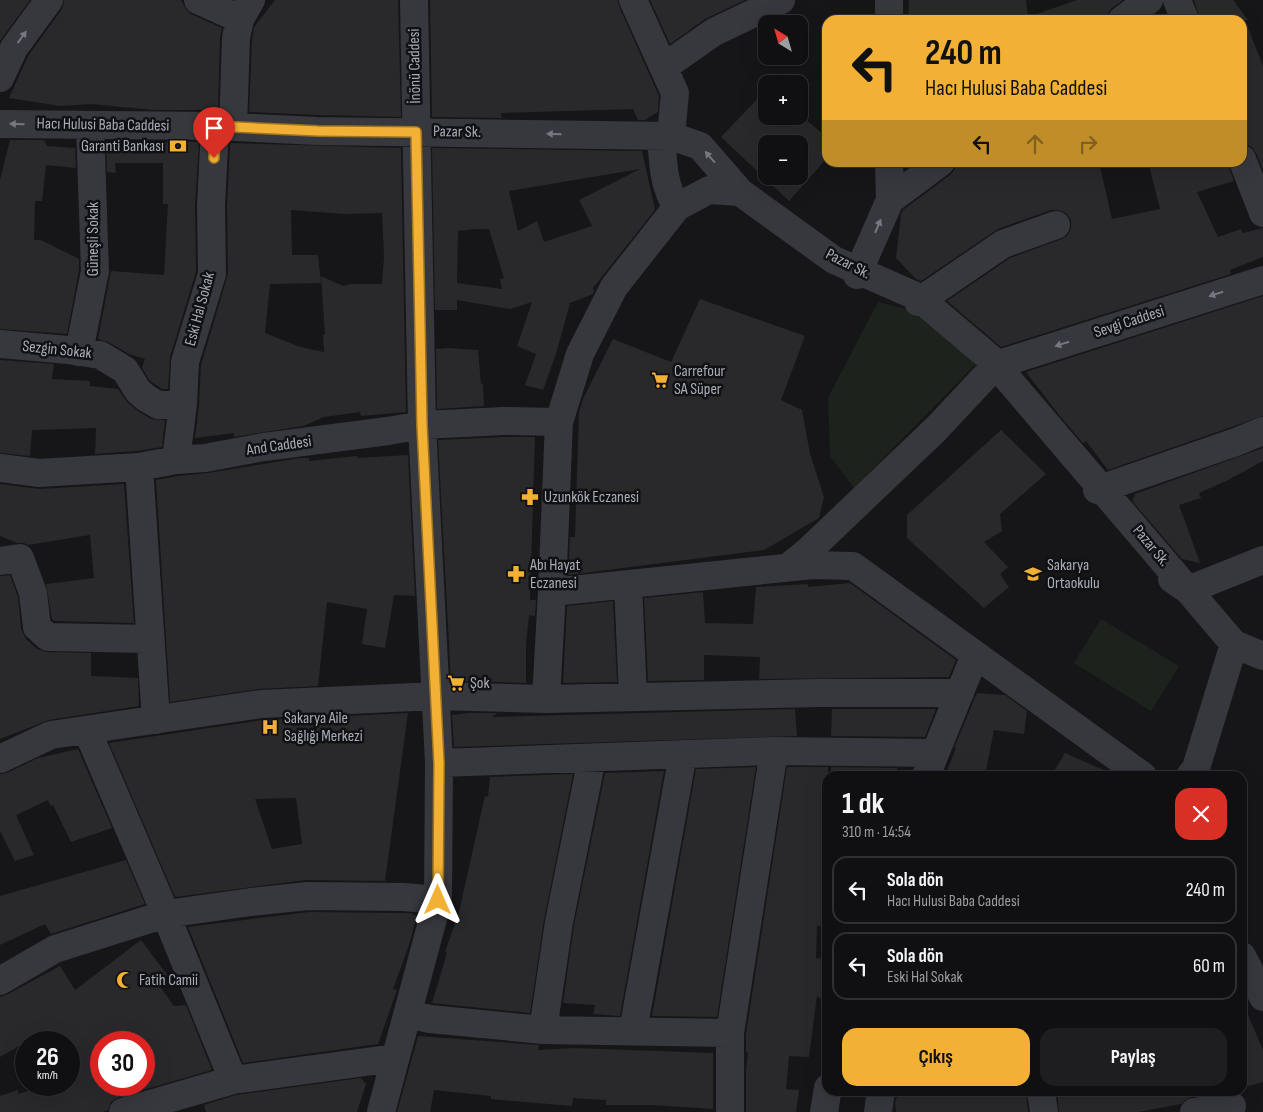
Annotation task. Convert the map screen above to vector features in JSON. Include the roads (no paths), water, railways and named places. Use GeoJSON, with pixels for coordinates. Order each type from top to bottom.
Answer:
{"type":"FeatureCollection","features":[{"type":"Feature","properties":{"kind":"street"},"geometry":{"type":"LineString","coordinates":[[0,78],[14,48],[49,0]]}},
{"type":"Feature","properties":{"kind":"street"},"geometry":{"type":"LineString","coordinates":[[198,0],[246,10]]}},
{"type":"Feature","properties":{"kind":"street","name":"İnönü Caddesi"},"geometry":{"type":"LineString","coordinates":[[381,1112],[438,900],[439,763],[422,425],[414,0]]}},
{"type":"Feature","properties":{"kind":"street"},"geometry":{"type":"LineString","coordinates":[[633,0],[675,93],[663,145],[662,161],[666,183],[677,207]]}},
{"type":"Feature","properties":{"kind":"street"},"geometry":{"type":"LineString","coordinates":[[664,67],[714,32],[781,0]]}},
{"type":"Feature","properties":{"kind":"street"},"geometry":{"type":"LineString","coordinates":[[889,0],[889,15]]}},
{"type":"Feature","properties":{"kind":"street"},"geometry":{"type":"LineString","coordinates":[[1129,15],[1149,0]]}},
{"type":"Feature","properties":{"kind":"street"},"geometry":{"type":"LineString","coordinates":[[1177,0],[1183,15]]}},
{"type":"Feature","properties":{"kind":"street","name":"Eski Hal Sokak"},"geometry":{"type":"LineString","coordinates":[[176,460],[184,404],[185,362],[212,274],[211,206],[236,38],[246,10]]}},
{"type":"Feature","properties":{"kind":"street","name":"Hacı Hulusi Baba Caddesi"},"geometry":{"type":"LineString","coordinates":[[0,124],[416,132]]}},
{"type":"Feature","properties":{"kind":"street","name":"Güneşli Sokak"},"geometry":{"type":"LineString","coordinates":[[79,352],[95,271],[90,125]]}},
{"type":"Feature","properties":{"kind":"street","name":"Pazar Sk."},"geometry":{"type":"LineString","coordinates":[[416,132],[665,136],[700,146],[737,192],[834,260],[920,301],[990,358],[1099,489],[1234,644]]}},
{"type":"Feature","properties":{"kind":"street"},"geometry":{"type":"LineString","coordinates":[[858,273],[890,200],[890,167]]}},
{"type":"Feature","properties":{"kind":"street"},"geometry":{"type":"LineString","coordinates":[[890,200],[934,167]]}},
{"type":"Feature","properties":{"kind":"street"},"geometry":{"type":"LineString","coordinates":[[1252,170],[1263,213]]}},
{"type":"Feature","properties":{"kind":"street"},"geometry":{"type":"LineString","coordinates":[[546,700],[559,422],[580,354],[614,287],[677,207],[709,190],[737,192]]}},
{"type":"Feature","properties":{"kind":"street"},"geometry":{"type":"LineString","coordinates":[[920,301],[1003,244],[1056,225]]}},
{"type":"Feature","properties":{"kind":"street","name":"Sevgi Caddesi"},"geometry":{"type":"LineString","coordinates":[[995,366],[1263,280]]}},
{"type":"Feature","properties":{"kind":"street","name":"Sezgin Sokak"},"geometry":{"type":"LineString","coordinates":[[0,344],[100,355],[125,370],[138,391],[146,398],[158,405],[184,404]]}},
{"type":"Feature","properties":{"kind":"street"},"geometry":{"type":"LineString","coordinates":[[787,568],[807,552],[936,429],[995,366]]}},
{"type":"Feature","properties":{"kind":"street","name":"And Caddesi"},"geometry":{"type":"LineString","coordinates":[[0,468],[39,473],[139,467],[422,425],[504,421],[559,422]]}},
{"type":"Feature","properties":{"kind":"street"},"geometry":{"type":"LineString","coordinates":[[1099,489],[1263,431]]}},
{"type":"Feature","properties":{"kind":"street"},"geometry":{"type":"LineString","coordinates":[[139,467],[156,720]]}},
{"type":"Feature","properties":{"kind":"street"},"geometry":{"type":"LineString","coordinates":[[0,561],[20,558],[33,593],[37,627],[48,637],[150,639]]}},
{"type":"Feature","properties":{"kind":"street"},"geometry":{"type":"LineString","coordinates":[[1188,590],[1263,560]]}},
{"type":"Feature","properties":{"kind":"street"},"geometry":{"type":"LineString","coordinates":[[552,592],[813,565],[853,566],[1136,771]]}},
{"type":"Feature","properties":{"kind":"street"},"geometry":{"type":"LineString","coordinates":[[628,584],[633,697]]}},
{"type":"Feature","properties":{"kind":"street"},"geometry":{"type":"LineString","coordinates":[[1193,771],[1234,644],[1263,656]]}},
{"type":"Feature","properties":{"kind":"street"},"geometry":{"type":"LineString","coordinates":[[439,763],[774,751],[931,765],[975,655]]}},
{"type":"Feature","properties":{"kind":"street"},"geometry":{"type":"LineString","coordinates":[[0,759],[51,735],[262,704],[436,696],[546,700],[818,692],[960,693]]}},
{"type":"Feature","properties":{"kind":"street"},"geometry":{"type":"LineString","coordinates":[[87,730],[166,914],[233,1080]]}},
{"type":"Feature","properties":{"kind":"street"},"geometry":{"type":"LineString","coordinates":[[730,1112],[730,1032],[774,751]]}},
{"type":"Feature","properties":{"kind":"street"},"geometry":{"type":"LineString","coordinates":[[633,1031],[683,754]]}},
{"type":"Feature","properties":{"kind":"street"},"geometry":{"type":"LineString","coordinates":[[543,1030],[559,922],[592,758]]}},
{"type":"Feature","properties":{"kind":"street"},"geometry":{"type":"LineString","coordinates":[[0,981],[56,949],[166,914],[308,896],[403,897],[438,900]]}},
{"type":"Feature","properties":{"kind":"street"},"geometry":{"type":"LineString","coordinates":[[1247,966],[1263,997]]}},
{"type":"Feature","properties":{"kind":"street"},"geometry":{"type":"LineString","coordinates":[[408,1014],[430,1019],[543,1030],[730,1032]]}},
{"type":"Feature","properties":{"kind":"street"},"geometry":{"type":"LineString","coordinates":[[123,1112],[233,1080],[395,1058]]}},
{"type":"Feature","properties":{"kind":"street"},"geometry":{"type":"LineString","coordinates":[[824,1112],[827,1096]]}},
{"type":"Feature","properties":{"kind":"street"},"geometry":{"type":"LineString","coordinates":[[878,1112],[880,1096]]}},
{"type":"Feature","properties":{"kind":"street"},"geometry":{"type":"LineString","coordinates":[[1042,1096],[1044,1112]]}},
{"type":"Feature","properties":{"kind":"street"},"geometry":{"type":"LineString","coordinates":[[1194,1112],[1231,1103]]}},
{"type":"Feature","properties":{"kind":"place","name":"Garanti Bankası"},"geometry":{"type":"Point","coordinates":[178,146]}},
{"type":"Feature","properties":{"kind":"place","name":"Carrefour SA Süper"},"geometry":{"type":"Point","coordinates":[660,380]}},
{"type":"Feature","properties":{"kind":"place","name":"Uzunkök Eczanesi"},"geometry":{"type":"Point","coordinates":[530,497]}},
{"type":"Feature","properties":{"kind":"place","name":"Abı Hayat Eczanesi"},"geometry":{"type":"Point","coordinates":[516,574]}},
{"type":"Feature","properties":{"kind":"place","name":"Sakarya Ortaokulu"},"geometry":{"type":"Point","coordinates":[1033,574]}},
{"type":"Feature","properties":{"kind":"place","name":"Şok"},"geometry":{"type":"Point","coordinates":[456,683]}},
{"type":"Feature","properties":{"kind":"place","name":"Sakarya Aile Sağlığı Merkezi"},"geometry":{"type":"Point","coordinates":[270,727]}},
{"type":"Feature","properties":{"kind":"place","name":"Fatih Camii"},"geometry":{"type":"Point","coordinates":[125,980]}}]}
